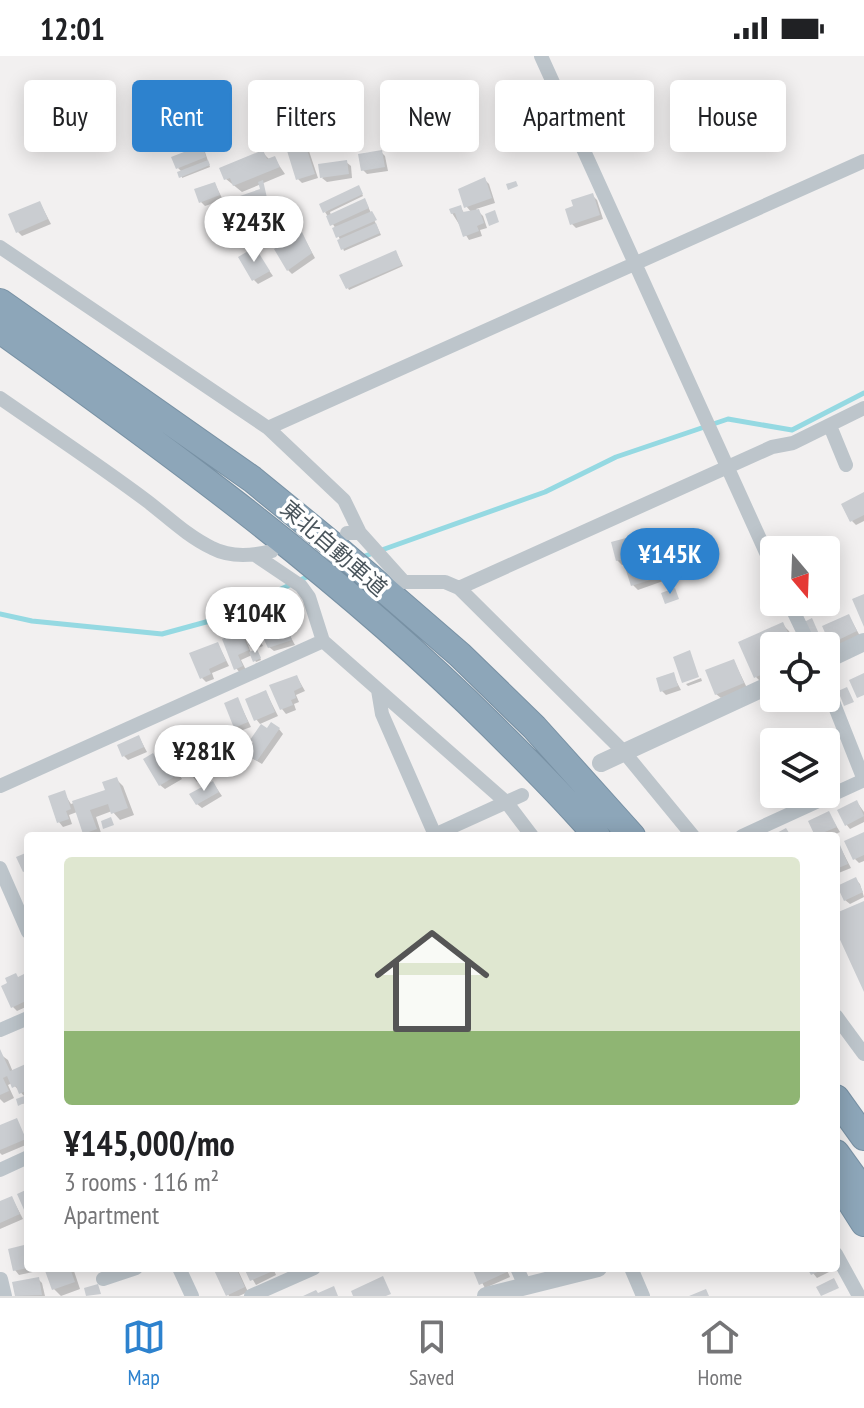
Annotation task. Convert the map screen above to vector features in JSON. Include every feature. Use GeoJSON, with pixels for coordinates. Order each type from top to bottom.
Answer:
{"type":"FeatureCollection","features":[{"type":"Feature","properties":{"kind":"highway","name":"東北自動車道"},"geometry":{"type":"LineString","coordinates":[[0,302],[252,479],[347,537],[388,594],[460,655],[534,727],[628,832]]}},
{"type":"Feature","properties":{"kind":"highway","name":"東北自動車道"},"geometry":{"type":"LineString","coordinates":[[0,330],[162,446],[355,600],[443,678],[594,832]]}},
{"type":"Feature","properties":{"kind":"highway"},"geometry":{"type":"LineString","coordinates":[[840,1082],[864,1115]]}},
{"type":"Feature","properties":{"kind":"highway"},"geometry":{"type":"LineString","coordinates":[[840,1104],[864,1137]]}},
{"type":"Feature","properties":{"kind":"highway"},"geometry":{"type":"LineString","coordinates":[[840,1159],[864,1192]]}},
{"type":"Feature","properties":{"kind":"highway"},"geometry":{"type":"LineString","coordinates":[[840,1185],[864,1223]]}},
{"type":"Feature","properties":{"kind":"street"},"geometry":{"type":"LineString","coordinates":[[541,56],[760,540]]}},
{"type":"Feature","properties":{"kind":"street"},"geometry":{"type":"LineString","coordinates":[[268,428],[864,161]]}},
{"type":"Feature","properties":{"kind":"street"},"geometry":{"type":"LineString","coordinates":[[0,247],[268,428],[344,500],[347,537],[404,582],[445,582],[459,588],[624,752],[690,832]]}},
{"type":"Feature","properties":{"kind":"street"},"geometry":{"type":"LineString","coordinates":[[0,398],[213,549],[232,555],[272,551]]}},
{"type":"Feature","properties":{"kind":"street"},"geometry":{"type":"LineString","coordinates":[[459,588],[772,447],[793,443],[864,408]]}},
{"type":"Feature","properties":{"kind":"street"},"geometry":{"type":"LineString","coordinates":[[830,426],[846,465]]}},
{"type":"Feature","properties":{"kind":"street"},"geometry":{"type":"LineString","coordinates":[[255,555],[301,586],[309,597],[323,641],[507,803],[529,832]]}},
{"type":"Feature","properties":{"kind":"street"},"geometry":{"type":"LineString","coordinates":[[0,786],[323,641]]}},
{"type":"Feature","properties":{"kind":"street"},"geometry":{"type":"LineString","coordinates":[[840,653],[864,642]]}},
{"type":"Feature","properties":{"kind":"street"},"geometry":{"type":"LineString","coordinates":[[601,763],[760,689]]}},
{"type":"Feature","properties":{"kind":"street"},"geometry":{"type":"LineString","coordinates":[[378,690],[382,714],[433,832]]}},
{"type":"Feature","properties":{"kind":"street"},"geometry":{"type":"LineString","coordinates":[[751,832],[864,780],[837,712]]}},
{"type":"Feature","properties":{"kind":"street"},"geometry":{"type":"LineString","coordinates":[[441,832],[522,795]]}},
{"type":"Feature","properties":{"kind":"street"},"geometry":{"type":"LineString","coordinates":[[0,868],[24,923]]}},
{"type":"Feature","properties":{"kind":"street"},"geometry":{"type":"LineString","coordinates":[[0,1030],[24,1020]]}},
{"type":"Feature","properties":{"kind":"street"},"geometry":{"type":"LineString","coordinates":[[840,1021],[864,1054]]}},
{"type":"Feature","properties":{"kind":"street"},"geometry":{"type":"LineString","coordinates":[[0,1170],[24,1159]]}},
{"type":"Feature","properties":{"kind":"street"},"geometry":{"type":"LineString","coordinates":[[840,1261],[859,1296]]}},
{"type":"Feature","properties":{"kind":"street"},"geometry":{"type":"LineString","coordinates":[[103,1279],[124,1272]]}},
{"type":"Feature","properties":{"kind":"street"},"geometry":{"type":"LineString","coordinates":[[181,1272],[192,1296]]}},
{"type":"Feature","properties":{"kind":"street"},"geometry":{"type":"LineString","coordinates":[[251,1296],[305,1272]]}},
{"type":"Feature","properties":{"kind":"street"},"geometry":{"type":"LineString","coordinates":[[519,1272],[525,1286]]}},
{"type":"Feature","properties":{"kind":"street"},"geometry":{"type":"LineString","coordinates":[[486,1296],[582,1272]]}},
{"type":"Feature","properties":{"kind":"street"},"geometry":{"type":"LineString","coordinates":[[633,1272],[643,1296]]}},
{"type":"Feature","properties":{"kind":"street"},"geometry":{"type":"LineString","coordinates":[[1,1279],[5,1296]]}},
{"type":"Feature","properties":{"kind":"building"},"geometry":{"type":"Polygon","coordinates":[[[380,150],[385,167],[361,171],[358,154],[380,150]]]}},
{"type":"Feature","properties":{"kind":"building"},"geometry":{"type":"Polygon","coordinates":[[[184,152],[204,152],[206,157],[176,169],[171,157],[184,152]]]}},
{"type":"Feature","properties":{"kind":"building"},"geometry":{"type":"Polygon","coordinates":[[[258,152],[264,152],[267,159],[275,156],[280,167],[233,186],[230,178],[224,180],[219,168],[258,152]]]}},
{"type":"Feature","properties":{"kind":"building"},"geometry":{"type":"Polygon","coordinates":[[[287,152],[308,152],[315,174],[296,180],[287,152]]]}},
{"type":"Feature","properties":{"kind":"building"},"geometry":{"type":"Polygon","coordinates":[[[208,160],[210,165],[179,178],[177,172],[208,160]]]}},
{"type":"Feature","properties":{"kind":"building"},"geometry":{"type":"Polygon","coordinates":[[[347,160],[349,174],[320,178],[318,164],[347,160]]]}},
{"type":"Feature","properties":{"kind":"building"},"geometry":{"type":"Polygon","coordinates":[[[485,177],[492,198],[464,208],[458,189],[485,177]]]}},
{"type":"Feature","properties":{"kind":"building"},"geometry":{"type":"Polygon","coordinates":[[[263,180],[267,198],[240,206],[237,197],[260,189],[258,182],[263,180]]]}},
{"type":"Feature","properties":{"kind":"building"},"geometry":{"type":"Polygon","coordinates":[[[516,181],[518,186],[508,190],[506,184],[516,181]]]}},
{"type":"Feature","properties":{"kind":"building"},"geometry":{"type":"Polygon","coordinates":[[[215,182],[220,195],[199,203],[194,189],[215,182]]]}},
{"type":"Feature","properties":{"kind":"building"},"geometry":{"type":"Polygon","coordinates":[[[359,185],[363,194],[323,213],[319,204],[359,185]]]}},
{"type":"Feature","properties":{"kind":"building"},"geometry":{"type":"Polygon","coordinates":[[[593,193],[600,215],[570,225],[565,209],[573,206],[571,200],[593,193]]]}},
{"type":"Feature","properties":{"kind":"building"},"geometry":{"type":"Polygon","coordinates":[[[365,198],[369,208],[330,226],[326,216],[365,198]]]}},
{"type":"Feature","properties":{"kind":"building"},"geometry":{"type":"Polygon","coordinates":[[[40,201],[48,219],[16,233],[8,214],[40,201]]]}},
{"type":"Feature","properties":{"kind":"building"},"geometry":{"type":"Polygon","coordinates":[[[461,205],[463,212],[479,209],[484,223],[477,226],[479,231],[463,237],[455,213],[451,214],[449,209],[461,205]]]}},
{"type":"Feature","properties":{"kind":"building"},"geometry":{"type":"Polygon","coordinates":[[[253,210],[266,232],[252,240],[239,217],[253,210]]]}},
{"type":"Feature","properties":{"kind":"building"},"geometry":{"type":"Polygon","coordinates":[[[495,210],[499,222],[489,226],[485,214],[495,210]]]}},
{"type":"Feature","properties":{"kind":"building"},"geometry":{"type":"Polygon","coordinates":[[[372,211],[377,220],[336,238],[332,228],[372,211]]]}},
{"type":"Feature","properties":{"kind":"building"},"geometry":{"type":"Polygon","coordinates":[[[376,223],[380,233],[341,250],[337,240],[376,223]]]}},
{"type":"Feature","properties":{"kind":"building"},"geometry":{"type":"Polygon","coordinates":[[[302,232],[312,253],[287,271],[274,249],[302,232]]]}},
{"type":"Feature","properties":{"kind":"building"},"geometry":{"type":"Polygon","coordinates":[[[255,247],[270,271],[252,281],[238,257],[255,247]]]}},
{"type":"Feature","properties":{"kind":"building"},"geometry":{"type":"Polygon","coordinates":[[[396,250],[402,265],[346,289],[339,275],[396,250]]]}},
{"type":"Feature","properties":{"kind":"building"},"geometry":{"type":"Polygon","coordinates":[[[864,492],[864,515],[850,522],[841,504],[864,492]]]}},
{"type":"Feature","properties":{"kind":"building"},"geometry":{"type":"Polygon","coordinates":[[[626,538],[631,557],[616,561],[611,542],[626,538]]]}},
{"type":"Feature","properties":{"kind":"building"},"geometry":{"type":"Polygon","coordinates":[[[656,556],[663,576],[631,586],[625,567],[656,556]]]}},
{"type":"Feature","properties":{"kind":"building"},"geometry":{"type":"Polygon","coordinates":[[[675,588],[679,599],[665,604],[661,593],[675,588]]]}},
{"type":"Feature","properties":{"kind":"building"},"geometry":{"type":"Polygon","coordinates":[[[864,594],[864,627],[852,599],[864,594]]]}},
{"type":"Feature","properties":{"kind":"building"},"geometry":{"type":"Polygon","coordinates":[[[295,596],[299,604],[280,617],[275,606],[295,596]]]}},
{"type":"Feature","properties":{"kind":"building"},"geometry":{"type":"Polygon","coordinates":[[[849,614],[857,631],[840,639],[840,632],[825,632],[822,626],[849,614]]]}},
{"type":"Feature","properties":{"kind":"building"},"geometry":{"type":"Polygon","coordinates":[[[812,618],[818,632],[808,632],[804,622],[812,618]]]}},
{"type":"Feature","properties":{"kind":"building"},"geometry":{"type":"Polygon","coordinates":[[[251,620],[260,641],[249,646],[240,624],[251,620]]]}},
{"type":"Feature","properties":{"kind":"building"},"geometry":{"type":"Polygon","coordinates":[[[284,621],[292,640],[268,648],[260,631],[284,621]]]}},
{"type":"Feature","properties":{"kind":"building"},"geometry":{"type":"Polygon","coordinates":[[[783,622],[788,632],[760,632],[783,622]]]}},
{"type":"Feature","properties":{"kind":"building"},"geometry":{"type":"Polygon","coordinates":[[[241,631],[249,650],[238,655],[243,666],[234,670],[222,639],[241,631]]]}},
{"type":"Feature","properties":{"kind":"building"},"geometry":{"type":"Polygon","coordinates":[[[760,632],[760,675],[754,678],[738,642],[760,632]]]}},
{"type":"Feature","properties":{"kind":"building"},"geometry":{"type":"Polygon","coordinates":[[[218,642],[226,661],[209,669],[211,674],[200,679],[189,653],[218,642]]]}},
{"type":"Feature","properties":{"kind":"building"},"geometry":{"type":"Polygon","coordinates":[[[257,649],[261,658],[253,662],[249,652],[257,649]]]}},
{"type":"Feature","properties":{"kind":"building"},"geometry":{"type":"Polygon","coordinates":[[[690,650],[699,677],[682,683],[673,657],[690,650]]]}},
{"type":"Feature","properties":{"kind":"building"},"geometry":{"type":"Polygon","coordinates":[[[734,659],[744,683],[715,695],[705,670],[734,659]]]}},
{"type":"Feature","properties":{"kind":"building"},"geometry":{"type":"Polygon","coordinates":[[[674,672],[678,686],[660,692],[656,678],[674,672]]]}},
{"type":"Feature","properties":{"kind":"building"},"geometry":{"type":"Polygon","coordinates":[[[864,673],[864,695],[857,698],[849,680],[864,673]]]}},
{"type":"Feature","properties":{"kind":"building"},"geometry":{"type":"Polygon","coordinates":[[[297,675],[302,687],[294,691],[296,698],[291,700],[293,705],[280,710],[269,685],[297,675]]]}},
{"type":"Feature","properties":{"kind":"building"},"geometry":{"type":"Polygon","coordinates":[[[847,687],[854,702],[844,706],[840,690],[847,687]]]}},
{"type":"Feature","properties":{"kind":"building"},"geometry":{"type":"Polygon","coordinates":[[[266,690],[275,712],[254,721],[245,699],[266,690]]]}},
{"type":"Feature","properties":{"kind":"building"},"geometry":{"type":"Polygon","coordinates":[[[238,697],[248,722],[234,728],[224,703],[238,697]]]}},
{"type":"Feature","properties":{"kind":"building"},"geometry":{"type":"Polygon","coordinates":[[[271,722],[280,728],[257,761],[245,754],[253,742],[250,740],[261,724],[267,728],[271,722]]]}},
{"type":"Feature","properties":{"kind":"building"},"geometry":{"type":"Polygon","coordinates":[[[217,729],[229,748],[188,776],[180,762],[184,759],[179,751],[217,729]]]}},
{"type":"Feature","properties":{"kind":"building"},"geometry":{"type":"Polygon","coordinates":[[[139,735],[144,747],[122,757],[117,745],[139,735]]]}},
{"type":"Feature","properties":{"kind":"building"},"geometry":{"type":"Polygon","coordinates":[[[165,751],[179,774],[159,786],[143,759],[165,751]]]}},
{"type":"Feature","properties":{"kind":"building"},"geometry":{"type":"Polygon","coordinates":[[[117,777],[128,808],[111,814],[108,804],[90,810],[97,829],[82,832],[72,801],[105,790],[102,782],[117,777]]]}},
{"type":"Feature","properties":{"kind":"building"},"geometry":{"type":"Polygon","coordinates":[[[213,781],[219,792],[196,805],[189,794],[213,781]]]}},
{"type":"Feature","properties":{"kind":"building"},"geometry":{"type":"Polygon","coordinates":[[[65,790],[71,809],[66,811],[69,819],[57,823],[48,796],[65,790]]]}},
{"type":"Feature","properties":{"kind":"building"},"geometry":{"type":"Polygon","coordinates":[[[857,800],[864,816],[845,826],[837,810],[857,800]]]}},
{"type":"Feature","properties":{"kind":"building"},"geometry":{"type":"Polygon","coordinates":[[[829,811],[837,827],[813,832],[808,821],[829,811]]]}},
{"type":"Feature","properties":{"kind":"building"},"geometry":{"type":"Polygon","coordinates":[[[111,817],[114,825],[103,829],[101,821],[111,817]]]}},
{"type":"Feature","properties":{"kind":"building"},"geometry":{"type":"Polygon","coordinates":[[[864,832],[864,855],[853,860],[844,841],[864,832]]]}},
{"type":"Feature","properties":{"kind":"building"},"geometry":{"type":"Polygon","coordinates":[[[840,845],[848,864],[840,867],[840,845]]]}},
{"type":"Feature","properties":{"kind":"building"},"geometry":{"type":"Polygon","coordinates":[[[24,854],[24,872],[23,872],[16,857],[24,854]]]}},
{"type":"Feature","properties":{"kind":"building"},"geometry":{"type":"Polygon","coordinates":[[[856,877],[863,892],[844,901],[840,885],[856,877]]]}},
{"type":"Feature","properties":{"kind":"building"},"geometry":{"type":"Polygon","coordinates":[[[864,901],[864,992],[840,940],[840,911],[864,901]]]}},
{"type":"Feature","properties":{"kind":"building"},"geometry":{"type":"Polygon","coordinates":[[[16,973],[18,977],[24,974],[24,1002],[11,1008],[1,986],[7,983],[5,978],[16,973]]]}},
{"type":"Feature","properties":{"kind":"building"},"geometry":{"type":"Polygon","coordinates":[[[0,1049],[10,1071],[24,1065],[24,1092],[19,1094],[16,1086],[12,1088],[7,1076],[3,1078],[9,1091],[0,1095],[0,1049]]]}},
{"type":"Feature","properties":{"kind":"building"},"geometry":{"type":"Polygon","coordinates":[[[24,1096],[24,1103],[18,1106],[16,1099],[24,1096]]]}},
{"type":"Feature","properties":{"kind":"building"},"geometry":{"type":"Polygon","coordinates":[[[17,1118],[24,1140],[0,1150],[0,1125],[17,1118]]]}},
{"type":"Feature","properties":{"kind":"building"},"geometry":{"type":"Polygon","coordinates":[[[24,1191],[24,1210],[17,1194],[24,1191]]]}},
{"type":"Feature","properties":{"kind":"building"},"geometry":{"type":"Polygon","coordinates":[[[12,1196],[20,1214],[0,1223],[0,1201],[12,1196]]]}},
{"type":"Feature","properties":{"kind":"building"},"geometry":{"type":"Polygon","coordinates":[[[24,1245],[24,1269],[13,1271],[8,1249],[24,1245]]]}},
{"type":"Feature","properties":{"kind":"building"},"geometry":{"type":"Polygon","coordinates":[[[45,1272],[71,1272],[75,1282],[52,1290],[45,1272]]]}},
{"type":"Feature","properties":{"kind":"building"},"geometry":{"type":"Polygon","coordinates":[[[215,1272],[238,1272],[245,1287],[226,1296],[215,1272]]]}},
{"type":"Feature","properties":{"kind":"building"},"geometry":{"type":"Polygon","coordinates":[[[246,1272],[271,1272],[250,1281],[246,1272]]]}},
{"type":"Feature","properties":{"kind":"building"},"geometry":{"type":"Polygon","coordinates":[[[474,1272],[507,1272],[479,1285],[474,1272]]]}},
{"type":"Feature","properties":{"kind":"building"},"geometry":{"type":"Polygon","coordinates":[[[383,1276],[391,1294],[353,1296],[351,1291],[383,1276]]]}},
{"type":"Feature","properties":{"kind":"building"},"geometry":{"type":"Polygon","coordinates":[[[39,1277],[42,1295],[15,1296],[12,1282],[39,1277]]]}},
{"type":"Feature","properties":{"kind":"building"},"geometry":{"type":"Polygon","coordinates":[[[834,1278],[839,1288],[821,1296],[816,1287],[834,1278]]]}},
{"type":"Feature","properties":{"kind":"building"},"geometry":{"type":"Polygon","coordinates":[[[98,1284],[101,1294],[86,1296],[84,1288],[98,1284]]]}},
{"type":"Feature","properties":{"kind":"building"},"geometry":{"type":"Polygon","coordinates":[[[334,1286],[338,1296],[303,1296],[316,1290],[318,1293],[334,1286]]]}},
{"type":"Feature","properties":{"kind":"building"},"geometry":{"type":"Polygon","coordinates":[[[706,1289],[709,1296],[689,1296],[706,1289]]]}},
{"type":"Feature","properties":{"kind":"waterway"},"geometry":{"type":"LineString","coordinates":[[362,557],[545,492],[616,457],[728,419],[792,430],[864,393]]}},
{"type":"Feature","properties":{"kind":"waterway"},"geometry":{"type":"LineString","coordinates":[[0,614],[32,621],[162,634],[217,619],[311,575]]}}]}
